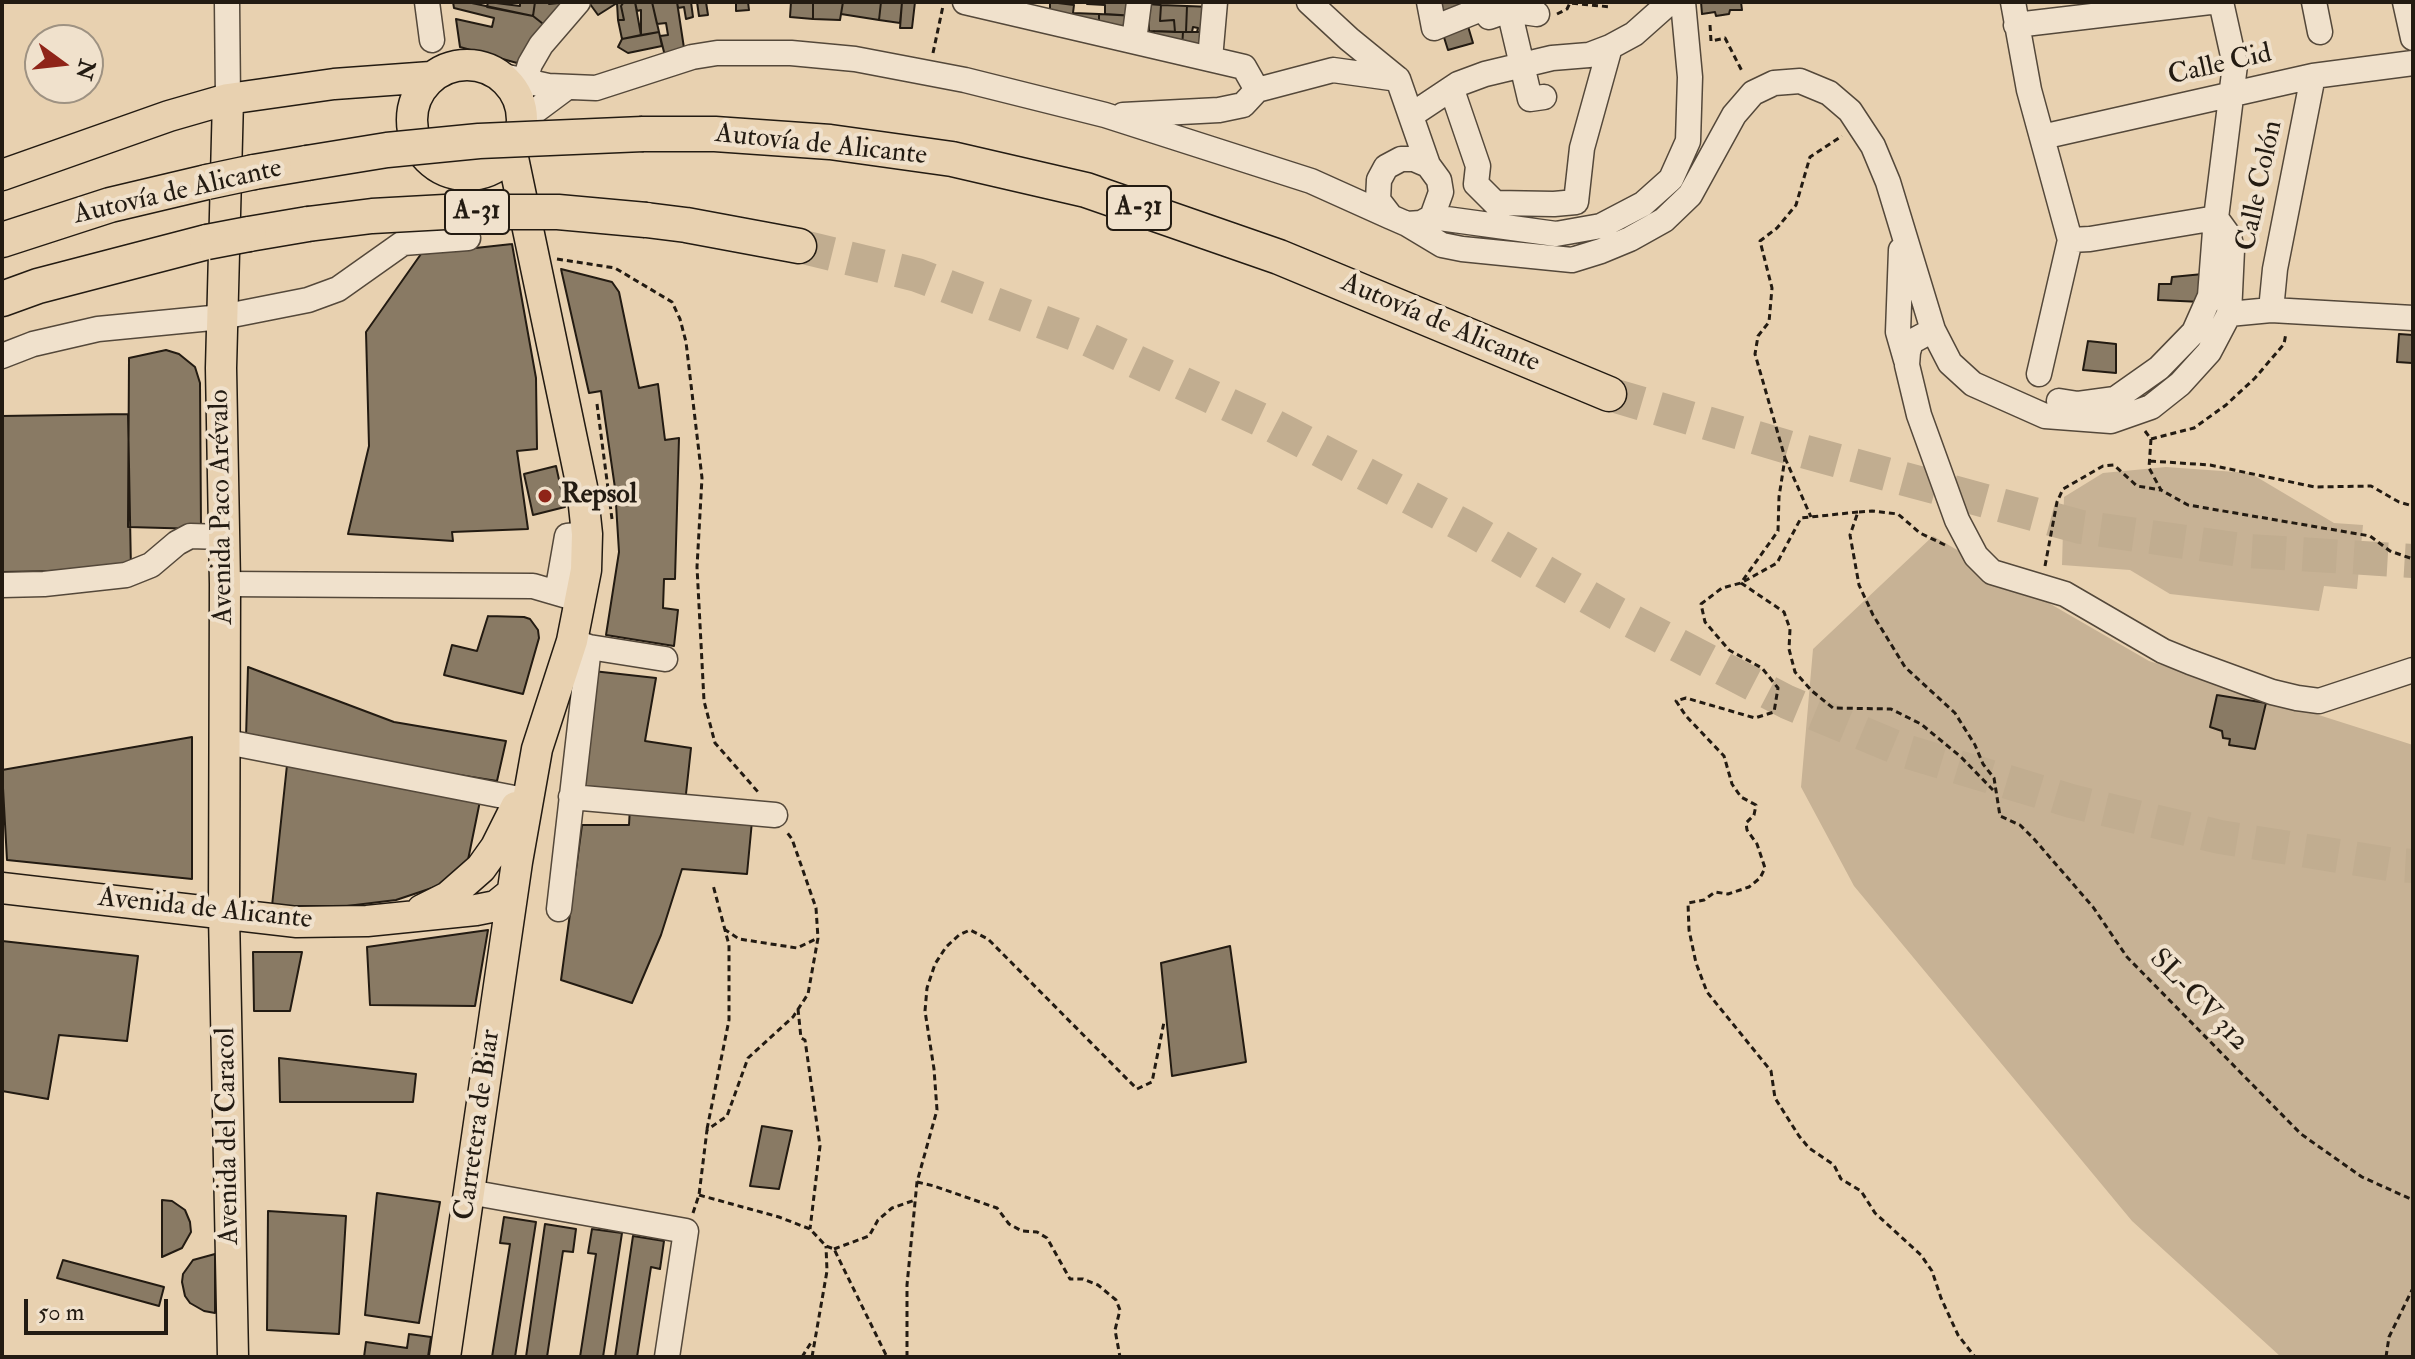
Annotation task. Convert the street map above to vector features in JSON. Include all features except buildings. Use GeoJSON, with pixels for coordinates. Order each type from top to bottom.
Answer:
{"type":"FeatureCollection","features":[{"type":"Feature","properties":{"kind":"highway","name":"Autovía de Alicante"},"geometry":{"type":"LineString","coordinates":[[2,240],[110,205],[207,182],[387,150],[479,141],[643,134],[715,134],[830,142],[952,159],[1086,190],[1279,257],[1609,394]]}},
{"type":"Feature","properties":{"kind":"highway","name":"Autovía de Alicante"},"geometry":{"type":"LineString","coordinates":[[2,299],[38,286],[207,242],[372,216],[445,212],[558,212],[686,225],[799,246]]}},
{"type":"Feature","properties":{"kind":"main road"},"geometry":{"type":"LineString","coordinates":[[467,64],[486,67],[517,95],[520,137],[512,153],[492,170],[463,175],[447,172],[433,164],[414,137],[414,104],[421,89],[431,77],[448,67],[467,64]]}},
{"type":"Feature","properties":{"kind":"main road"},"geometry":{"type":"LineString","coordinates":[[2,175],[169,116],[228,99],[334,84],[431,77]]}},
{"type":"Feature","properties":{"kind":"main road"},"geometry":{"type":"LineString","coordinates":[[334,84],[376,91],[412,121]]}},
{"type":"Feature","properties":{"kind":"main road","name":"Avenida Paco Arévalo"},"geometry":{"type":"LineString","coordinates":[[224,915],[222,317],[228,99]]}},
{"type":"Feature","properties":{"kind":"main road","name":"Avenida de Alicante"},"geometry":{"type":"LineString","coordinates":[[2,888],[224,915],[339,922],[409,915],[472,896],[519,799],[581,644],[569,596],[586,570],[587,534],[582,487],[512,153]]}},
{"type":"Feature","properties":{"kind":"main road","name":"Avenida de Alicante"},"geometry":{"type":"LineString","coordinates":[[512,893],[537,749]]}},
{"type":"Feature","properties":{"kind":"main road"},"geometry":{"type":"LineString","coordinates":[[507,937],[499,922],[472,896],[488,876],[496,877],[512,893]]}},
{"type":"Feature","properties":{"kind":"main road","name":"Carretera de Biar"},"geometry":{"type":"LineString","coordinates":[[445,1357],[512,893]]}},
{"type":"Feature","properties":{"kind":"main road","name":"Avenida del Caracol"},"geometry":{"type":"LineString","coordinates":[[224,915],[233,1357]]}},
{"type":"Feature","properties":{"kind":"street"},"geometry":{"type":"LineString","coordinates":[[227,2],[228,99]]}},
{"type":"Feature","properties":{"kind":"street"},"geometry":{"type":"LineString","coordinates":[[427,2],[432,40]]}},
{"type":"Feature","properties":{"kind":"street"},"geometry":{"type":"LineString","coordinates":[[517,95],[541,45],[578,2]]}},
{"type":"Feature","properties":{"kind":"street"},"geometry":{"type":"LineString","coordinates":[[965,2],[1047,12],[1134,41],[1244,67],[1257,90]]}},
{"type":"Feature","properties":{"kind":"street"},"geometry":{"type":"LineString","coordinates":[[1134,41],[1139,2]]}},
{"type":"Feature","properties":{"kind":"street"},"geometry":{"type":"LineString","coordinates":[[1210,59],[1215,2]]}},
{"type":"Feature","properties":{"kind":"street"},"geometry":{"type":"LineString","coordinates":[[1309,2],[1398,79],[1434,173],[1439,200],[1415,219]]}},
{"type":"Feature","properties":{"kind":"street"},"geometry":{"type":"LineString","coordinates":[[1429,2],[1434,28],[1497,6],[1537,14]]}},
{"type":"Feature","properties":{"kind":"street"},"geometry":{"type":"LineString","coordinates":[[1670,2],[1634,34],[1610,47],[1589,55],[1522,63],[1471,79],[1458,84],[1413,114],[1393,165],[1379,180],[1378,200],[1415,219],[1442,245],[1572,260],[1630,239],[1664,220],[1690,195],[1734,115],[1771,73],[1800,81],[1829,93],[1850,111],[1873,146],[1888,182],[1933,330],[1950,363],[1973,384],[2045,416],[2111,421],[2151,407],[2180,384],[2209,352],[2229,314],[2232,250],[2229,236],[2216,218]]}},
{"type":"Feature","properties":{"kind":"street"},"geometry":{"type":"LineString","coordinates":[[517,95],[566,88],[596,88],[692,57],[748,51],[855,59],[929,73],[1105,115],[1311,181],[1415,219],[1493,224],[1556,234],[1601,226],[1643,204],[1671,179],[1688,141],[1690,77],[1698,27],[1683,2]]}},
{"type":"Feature","properties":{"kind":"street"},"geometry":{"type":"LineString","coordinates":[[2039,374],[2070,240],[2029,90],[2015,14],[2210,2]]}},
{"type":"Feature","properties":{"kind":"street"},"geometry":{"type":"LineString","coordinates":[[1996,394],[2078,404],[2115,399],[2159,368],[2194,332],[2210,296],[2216,218],[2235,65],[2221,2]]}},
{"type":"Feature","properties":{"kind":"street"},"geometry":{"type":"LineString","coordinates":[[2314,2],[2320,32]]}},
{"type":"Feature","properties":{"kind":"street"},"geometry":{"type":"LineString","coordinates":[[2405,2],[2413,38]]}},
{"type":"Feature","properties":{"kind":"street"},"geometry":{"type":"LineString","coordinates":[[1497,6],[1522,63],[1530,99],[1544,97]]}},
{"type":"Feature","properties":{"kind":"street"},"geometry":{"type":"LineString","coordinates":[[541,45],[566,88]]}},
{"type":"Feature","properties":{"kind":"street"},"geometry":{"type":"LineString","coordinates":[[1452,90],[1478,166],[1476,184],[1495,203],[1576,202],[1582,148],[1610,47]]}},
{"type":"Feature","properties":{"kind":"street","name":"Calle Cid"},"geometry":{"type":"LineString","coordinates":[[2042,137],[2313,76],[2413,63]]}},
{"type":"Feature","properties":{"kind":"street"},"geometry":{"type":"LineString","coordinates":[[1105,115],[1219,110],[1243,105],[1257,90],[1333,70],[1398,79]]}},
{"type":"Feature","properties":{"kind":"street","name":"Calle Colón"},"geometry":{"type":"LineString","coordinates":[[2282,310],[2275,269],[2313,76]]}},
{"type":"Feature","properties":{"kind":"street"},"geometry":{"type":"LineString","coordinates":[[517,95],[566,88]]}},
{"type":"Feature","properties":{"kind":"street"},"geometry":{"type":"LineString","coordinates":[[1311,181],[1357,181],[1414,159],[1434,173],[1465,207],[1493,224]]}},
{"type":"Feature","properties":{"kind":"street"},"geometry":{"type":"LineString","coordinates":[[2070,240],[2216,218]]}},
{"type":"Feature","properties":{"kind":"street"},"geometry":{"type":"LineString","coordinates":[[1902,228],[1898,332],[1919,415],[1957,520],[1976,556],[1992,572],[2065,594],[2163,651],[2272,692],[2297,698],[2319,701],[2399,672],[2413,670]]}},
{"type":"Feature","properties":{"kind":"street"},"geometry":{"type":"LineString","coordinates":[[2,356],[33,344],[98,329],[222,317],[308,300],[338,289],[403,243],[468,238]]}},
{"type":"Feature","properties":{"kind":"street"},"geometry":{"type":"LineString","coordinates":[[2229,314],[2282,310],[2413,318]]}},
{"type":"Feature","properties":{"kind":"street"},"geometry":{"type":"LineString","coordinates":[[1907,365],[1911,342],[1933,330]]}},
{"type":"Feature","properties":{"kind":"street"},"geometry":{"type":"LineString","coordinates":[[2,585],[126,575],[151,565],[190,536],[223,537]]}},
{"type":"Feature","properties":{"kind":"street"},"geometry":{"type":"LineString","coordinates":[[225,584],[533,586],[569,596]]}},
{"type":"Feature","properties":{"kind":"street"},"geometry":{"type":"LineString","coordinates":[[559,909],[571,797],[581,644],[665,659]]}},
{"type":"Feature","properties":{"kind":"street"},"geometry":{"type":"LineString","coordinates":[[224,745],[237,744],[519,799]]}},
{"type":"Feature","properties":{"kind":"street"},"geometry":{"type":"LineString","coordinates":[[571,797],[775,815]]}},
{"type":"Feature","properties":{"kind":"street"},"geometry":{"type":"LineString","coordinates":[[469,1192],[686,1231],[667,1357]]}},
{"type":"Feature","properties":{"kind":"path"},"geometry":{"type":"LineString","coordinates":[[929,73],[944,2]]}},
{"type":"Feature","properties":{"kind":"path"},"geometry":{"type":"LineString","coordinates":[[1537,14],[1559,14],[1570,3],[1611,7]]}},
{"type":"Feature","properties":{"kind":"path"},"geometry":{"type":"LineString","coordinates":[[1698,27],[1711,41],[1725,38],[1745,77],[1771,73]]}},
{"type":"Feature","properties":{"kind":"path"},"geometry":{"type":"LineString","coordinates":[[1811,517],[1785,458],[1755,354],[1758,336],[1769,322],[1772,288],[1760,241],[1777,228],[1796,205],[1810,157],[1858,124]]}},
{"type":"Feature","properties":{"kind":"path"},"geometry":{"type":"LineString","coordinates":[[554,259],[615,268],[651,288],[672,302],[686,342]]}},
{"type":"Feature","properties":{"kind":"path"},"geometry":{"type":"LineString","coordinates":[[2151,439],[2194,428],[2226,405],[2255,378],[2284,344],[2282,310]]}},
{"type":"Feature","properties":{"kind":"path"},"geometry":{"type":"LineString","coordinates":[[2132,414],[2151,439],[2149,468],[2161,490]]}},
{"type":"Feature","properties":{"kind":"path"},"geometry":{"type":"LineString","coordinates":[[1741,583],[1778,531],[1785,458]]}},
{"type":"Feature","properties":{"kind":"path"},"geometry":{"type":"LineString","coordinates":[[2150,461],[2210,465],[2315,487],[2371,486],[2399,502],[2413,506]]}},
{"type":"Feature","properties":{"kind":"path"},"geometry":{"type":"LineString","coordinates":[[2041,587],[2057,502],[2063,489],[2103,466],[2114,465],[2137,486],[2161,490],[2188,505],[2370,536],[2390,551],[2413,559]]}},
{"type":"Feature","properties":{"kind":"path"},"geometry":{"type":"LineString","coordinates":[[1975,1357],[1958,1335],[1932,1271],[1921,1255],[1875,1213],[1861,1191],[1841,1179],[1834,1165],[1809,1148],[1799,1136],[1775,1098],[1771,1071],[1712,1001],[1696,963],[1689,930],[1688,903],[1704,900],[1715,892],[1728,894],[1749,887],[1760,878],[1765,868],[1746,823],[1754,815],[1756,805],[1741,797],[1732,784],[1724,756],[1676,701],[1686,698],[1755,718],[1774,712],[1778,688],[1762,668],[1729,650],[1705,622],[1701,604],[1722,588],[1741,583],[1777,563],[1801,518],[1872,511],[1898,514],[1920,533],[1976,556]]}},
{"type":"Feature","properties":{"kind":"path","name":"SL-CV 312"},"geometry":{"type":"LineString","coordinates":[[1858,512],[1850,535],[1859,585],[1905,667],[1955,713],[1975,745],[1983,764],[1994,778],[2000,816],[2020,825],[2034,839],[2093,907],[2127,957],[2301,1134],[2362,1177],[2413,1200]]}},
{"type":"Feature","properties":{"kind":"path","name":"SL-CV 312"},"geometry":{"type":"LineString","coordinates":[[1741,583],[1784,612],[1790,629],[1789,649],[1795,672],[1822,699],[1833,708],[1891,709],[1921,724],[1961,757],[1995,792]]}},
{"type":"Feature","properties":{"kind":"path"},"geometry":{"type":"LineString","coordinates":[[707,1130],[729,1020],[729,945],[713,885]]}},
{"type":"Feature","properties":{"kind":"path"},"geometry":{"type":"LineString","coordinates":[[724,929],[739,939],[797,948],[818,938]]}},
{"type":"Feature","properties":{"kind":"path"},"geometry":{"type":"LineString","coordinates":[[907,1357],[907,1285],[917,1182],[937,1110],[925,1011],[927,988],[935,964],[946,947],[970,930],[988,939],[1137,1089],[1152,1082],[1164,1022]]}},
{"type":"Feature","properties":{"kind":"path"},"geometry":{"type":"LineString","coordinates":[[798,1008],[820,1146],[810,1229]]}},
{"type":"Feature","properties":{"kind":"path"},"geometry":{"type":"LineString","coordinates":[[917,1182],[997,1208],[1009,1224],[1047,1238],[1070,1279],[1083,1279],[1098,1285],[1116,1300],[1120,1310],[1115,1330],[1120,1357]]}},
{"type":"Feature","properties":{"kind":"path"},"geometry":{"type":"LineString","coordinates":[[699,1195],[810,1229],[826,1246],[834,1249],[869,1236],[878,1220],[892,1208],[915,1200]]}},
{"type":"Feature","properties":{"kind":"path"},"geometry":{"type":"LineString","coordinates":[[812,1357],[827,1271],[826,1246]]}},
{"type":"Feature","properties":{"kind":"path"},"geometry":{"type":"LineString","coordinates":[[834,1249],[887,1357]]}},
{"type":"Feature","properties":{"kind":"path"},"geometry":{"type":"LineString","coordinates":[[2386,1357],[2389,1337],[2413,1288]]}},
{"type":"Feature","properties":{"kind":"path"},"geometry":{"type":"LineString","coordinates":[[802,1357],[814,1337]]}},
{"type":"Feature","properties":{"kind":"shaded area"},"geometry":{"type":"Polygon","coordinates":[[[2166,467],[2250,473],[2334,523],[2363,525],[2357,589],[2324,586],[2319,611],[2170,594],[2130,570],[2062,565],[2064,497],[2103,473],[2166,467]]]}},
{"type":"Feature","properties":{"kind":"shaded area"},"geometry":{"type":"Polygon","coordinates":[[[1933,536],[2149,661],[2413,745],[2413,1357],[2281,1357],[2132,1221],[1854,886],[1801,787],[1813,649],[1933,536]]]}},
{"type":"Feature","properties":{"kind":"tunnel"},"geometry":{"type":"LineString","coordinates":[[799,246],[917,275],[1085,338],[1270,424],[1466,527],[1616,613],[1787,702],[1905,751],[2071,801],[2220,837],[2413,866]]}},
{"type":"Feature","properties":{"kind":"tunnel"},"geometry":{"type":"LineString","coordinates":[[1609,394],[1791,448],[2081,527],[2248,551],[2413,561]]}},
{"type":"Feature","properties":{"kind":"place","name":"Repsol"},"geometry":{"type":"Point","coordinates":[545,496]}}]}
